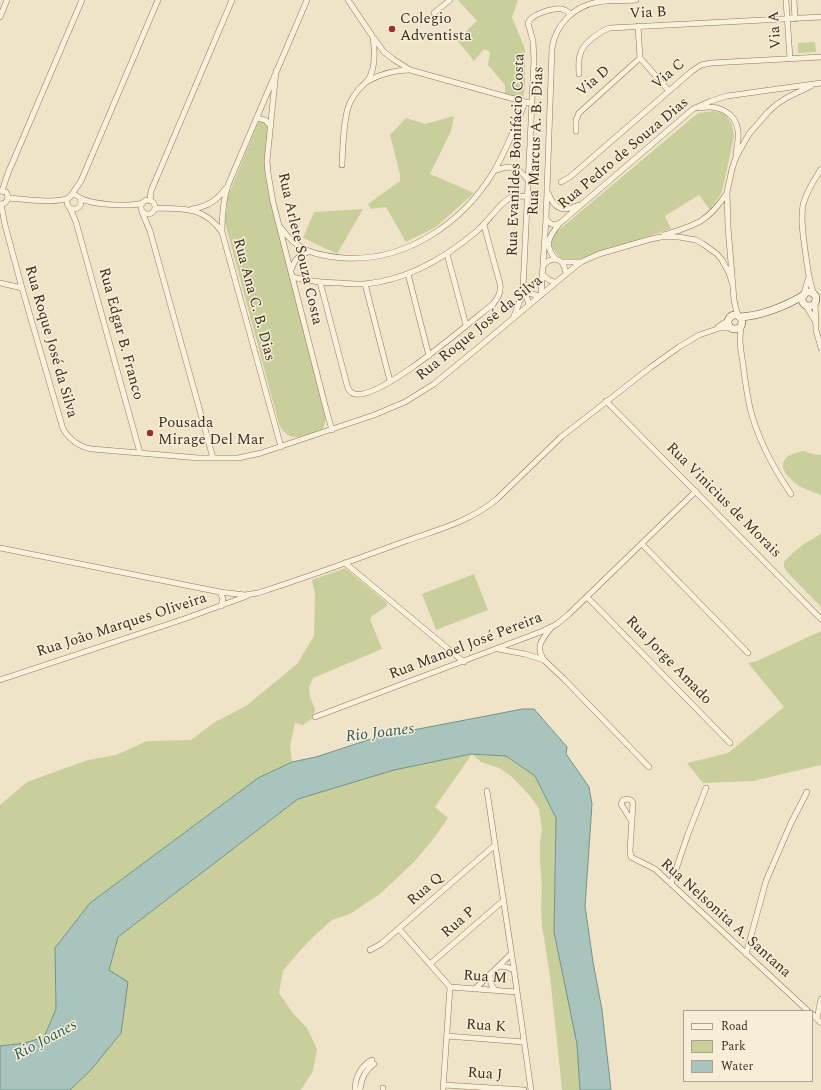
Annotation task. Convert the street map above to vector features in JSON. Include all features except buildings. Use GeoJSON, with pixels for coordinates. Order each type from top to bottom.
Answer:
{"type":"FeatureCollection","features":[{"type":"Feature","properties":{"kind":"street"},"geometry":{"type":"LineString","coordinates":[[0,17],[7,0]]}},
{"type":"Feature","properties":{"kind":"street"},"geometry":{"type":"LineString","coordinates":[[8,198],[4,191],[1,191],[82,0]]}},
{"type":"Feature","properties":{"kind":"street"},"geometry":{"type":"LineString","coordinates":[[69,207],[67,203],[81,181],[158,0]]}},
{"type":"Feature","properties":{"kind":"street"},"geometry":{"type":"LineString","coordinates":[[150,231],[150,221],[154,204],[150,201],[151,191],[232,0]]}},
{"type":"Feature","properties":{"kind":"street"},"geometry":{"type":"LineString","coordinates":[[222,232],[223,201],[228,185],[307,0]]}},
{"type":"Feature","properties":{"kind":"street"},"geometry":{"type":"LineString","coordinates":[[348,0],[388,56],[410,70],[532,103]]}},
{"type":"Feature","properties":{"kind":"street"},"geometry":{"type":"LineString","coordinates":[[434,13],[450,0]]}},
{"type":"Feature","properties":{"kind":"street"},"geometry":{"type":"LineString","coordinates":[[571,14],[582,7],[598,2],[636,0]]}},
{"type":"Feature","properties":{"kind":"street","name":"Via A"},"geometry":{"type":"LineString","coordinates":[[786,0],[790,59]]}},
{"type":"Feature","properties":{"kind":"street"},"geometry":{"type":"LineString","coordinates":[[794,0],[795,19]]}},
{"type":"Feature","properties":{"kind":"street","name":"Rua Evanildes Bonifácio Costa"},"geometry":{"type":"LineString","coordinates":[[524,290],[534,49],[528,23],[532,17],[552,9],[567,10],[571,14]]}},
{"type":"Feature","properties":{"kind":"street","name":"Rua Marcus A. B. Dias"},"geometry":{"type":"LineString","coordinates":[[540,295],[544,265],[552,48],[560,26],[571,14]]}},
{"type":"Feature","properties":{"kind":"street","name":"Via B"},"geometry":{"type":"LineString","coordinates":[[579,74],[579,57],[582,49],[600,32],[610,28],[821,18]]}},
{"type":"Feature","properties":{"kind":"street"},"geometry":{"type":"LineString","coordinates":[[638,26],[640,58],[668,91]]}},
{"type":"Feature","properties":{"kind":"street"},"geometry":{"type":"LineString","coordinates":[[368,80],[373,66],[373,37]]}},
{"type":"Feature","properties":{"kind":"street","name":"Via C"},"geometry":{"type":"LineString","coordinates":[[561,182],[570,177],[696,68],[707,64],[821,57]]}},
{"type":"Feature","properties":{"kind":"street","name":"Via D"},"geometry":{"type":"LineString","coordinates":[[576,131],[577,116],[582,109],[640,58]]}},
{"type":"Feature","properties":{"kind":"street"},"geometry":{"type":"LineString","coordinates":[[342,165],[347,113],[354,95],[368,80],[384,73],[410,70]]}},
{"type":"Feature","properties":{"kind":"street","name":"Rua Arlete Souza Costa"},"geometry":{"type":"LineString","coordinates":[[276,71],[267,161],[268,173],[278,223],[332,430]]}},
{"type":"Feature","properties":{"kind":"street"},"geometry":{"type":"LineString","coordinates":[[736,156],[749,134],[768,112],[788,97],[818,83]]}},
{"type":"Feature","properties":{"kind":"street","name":"Rua Pedro de Souza Dias"},"geometry":{"type":"LineString","coordinates":[[559,261],[552,255],[548,245],[552,232],[694,109],[711,101],[727,96],[818,83]]}},
{"type":"Feature","properties":{"kind":"street"},"geometry":{"type":"LineString","coordinates":[[278,223],[284,232],[294,242],[308,252],[326,256],[361,258],[390,253],[420,242],[442,229],[461,212],[494,171],[510,139],[525,102]]}},
{"type":"Feature","properties":{"kind":"street"},"geometry":{"type":"LineString","coordinates":[[694,109],[710,106],[718,108],[726,111],[732,116],[736,123],[738,138],[736,156],[727,192],[727,215],[732,282],[734,300],[741,321],[740,344],[747,395],[758,432],[773,464],[791,494]]}},
{"type":"Feature","properties":{"kind":"street"},"geometry":{"type":"LineString","coordinates":[[257,118],[265,120],[271,126]]}},
{"type":"Feature","properties":{"kind":"street"},"geometry":{"type":"LineString","coordinates":[[494,171],[507,167],[514,167],[519,170],[528,180]]}},
{"type":"Feature","properties":{"kind":"street"},"geometry":{"type":"LineString","coordinates":[[821,169],[812,182],[807,193],[802,213],[802,228],[808,276],[817,298],[816,330],[821,348]]}},
{"type":"Feature","properties":{"kind":"street"},"geometry":{"type":"LineString","coordinates":[[191,210],[212,202],[222,194],[228,185]]}},
{"type":"Feature","properties":{"kind":"street"},"geometry":{"type":"LineString","coordinates":[[547,190],[552,201],[556,206],[562,209],[569,209],[585,203]]}},
{"type":"Feature","properties":{"kind":"street","name":"Rua Roque José da Silva"},"geometry":{"type":"LineString","coordinates":[[1,204],[22,288],[60,421],[67,436],[72,441],[89,449],[213,458],[238,458],[281,447],[332,430],[390,409],[419,394],[446,374],[540,295],[582,262],[599,254],[687,227],[713,212],[727,192]]}},
{"type":"Feature","properties":{"kind":"street"},"geometry":{"type":"LineString","coordinates":[[8,198],[61,200],[75,195],[87,201],[133,207],[147,214],[153,211]]}},
{"type":"Feature","properties":{"kind":"street"},"geometry":{"type":"LineString","coordinates":[[292,277],[320,282],[366,284],[408,274],[428,266],[478,231],[509,198],[527,196]]}},
{"type":"Feature","properties":{"kind":"street"},"geometry":{"type":"LineString","coordinates":[[1,204],[6,202],[8,198]]}},
{"type":"Feature","properties":{"kind":"street"},"geometry":{"type":"LineString","coordinates":[[79,207],[81,201],[80,198]]}},
{"type":"Feature","properties":{"kind":"street"},"geometry":{"type":"LineString","coordinates":[[51,200],[74,209],[87,204],[99,203]]}},
{"type":"Feature","properties":{"kind":"street"},"geometry":{"type":"LineString","coordinates":[[120,205],[133,205],[143,203],[147,200],[150,201]]}},
{"type":"Feature","properties":{"kind":"street"},"geometry":{"type":"LineString","coordinates":[[143,203],[141,206],[142,211],[150,231],[213,458]]}},
{"type":"Feature","properties":{"kind":"street"},"geometry":{"type":"LineString","coordinates":[[546,211],[550,207],[556,206]]}},
{"type":"Feature","properties":{"kind":"street","name":"Rua Edgar B. Franco"},"geometry":{"type":"LineString","coordinates":[[69,207],[76,222],[140,453]]}},
{"type":"Feature","properties":{"kind":"street","name":"Rua Edgar B. Franco"},"geometry":{"type":"LineString","coordinates":[[76,222],[79,207]]}},
{"type":"Feature","properties":{"kind":"street"},"geometry":{"type":"LineString","coordinates":[[546,219],[552,225],[561,223],[564,219],[562,209]]}},
{"type":"Feature","properties":{"kind":"street","name":"Rua Ana C. B. Dias"},"geometry":{"type":"LineString","coordinates":[[153,211],[191,210],[207,216],[222,232],[281,447]]}},
{"type":"Feature","properties":{"kind":"street"},"geometry":{"type":"LineString","coordinates":[[320,282],[348,389],[354,394],[371,391],[390,381],[429,356],[493,304],[500,294],[500,284],[484,225]]}},
{"type":"Feature","properties":{"kind":"street","name":"Rua Roque José da Silva"},"geometry":{"type":"LineString","coordinates":[[651,239],[661,237],[679,237],[692,239],[704,244],[722,260],[732,282]]}},
{"type":"Feature","properties":{"kind":"street"},"geometry":{"type":"LineString","coordinates":[[290,270],[298,256],[308,252]]}},
{"type":"Feature","properties":{"kind":"street"},"geometry":{"type":"LineString","coordinates":[[447,254],[466,325]]}},
{"type":"Feature","properties":{"kind":"street"},"geometry":{"type":"LineString","coordinates":[[544,265],[548,261],[582,262]]}},
{"type":"Feature","properties":{"kind":"street"},"geometry":{"type":"LineString","coordinates":[[559,261],[565,267],[566,274]]}},
{"type":"Feature","properties":{"kind":"street"},"geometry":{"type":"LineString","coordinates":[[408,274],[429,356]]}},
{"type":"Feature","properties":{"kind":"street"},"geometry":{"type":"LineString","coordinates":[[543,275],[549,280],[556,282]]}},
{"type":"Feature","properties":{"kind":"street"},"geometry":{"type":"LineString","coordinates":[[808,276],[802,301],[816,324]]}},
{"type":"Feature","properties":{"kind":"street"},"geometry":{"type":"LineString","coordinates":[[0,283],[22,288]]}},
{"type":"Feature","properties":{"kind":"street"},"geometry":{"type":"LineString","coordinates":[[366,284],[390,381]]}},
{"type":"Feature","properties":{"kind":"street"},"geometry":{"type":"LineString","coordinates":[[524,290],[540,295]]}},
{"type":"Feature","properties":{"kind":"street"},"geometry":{"type":"LineString","coordinates":[[512,320],[524,290]]}},
{"type":"Feature","properties":{"kind":"street"},"geometry":{"type":"LineString","coordinates":[[524,290],[527,306]]}},
{"type":"Feature","properties":{"kind":"street"},"geometry":{"type":"LineString","coordinates":[[713,330],[724,327],[738,328],[741,321],[783,306],[807,292],[817,298]]}},
{"type":"Feature","properties":{"kind":"street"},"geometry":{"type":"LineString","coordinates":[[521,298],[527,306]]}},
{"type":"Feature","properties":{"kind":"street"},"geometry":{"type":"LineString","coordinates":[[783,306],[798,304],[812,305],[817,298]]}},
{"type":"Feature","properties":{"kind":"street"},"geometry":{"type":"LineString","coordinates":[[734,300],[729,325],[737,334],[740,344]]}},
{"type":"Feature","properties":{"kind":"street"},"geometry":{"type":"LineString","coordinates":[[713,330],[736,316],[741,321]]}},
{"type":"Feature","properties":{"kind":"street","name":"Rua João Marques Oliveira"},"geometry":{"type":"LineString","coordinates":[[0,680],[344,564],[463,520],[482,510],[497,499],[561,437],[606,401],[680,347],[713,330]]}},
{"type":"Feature","properties":{"kind":"street","name":"Rua Vinicius de Morais"},"geometry":{"type":"LineString","coordinates":[[606,401],[821,619]]}},
{"type":"Feature","properties":{"kind":"street","name":"Rua Manoel José Pereira"},"geometry":{"type":"LineString","coordinates":[[315,717],[464,662],[551,627],[563,619],[696,491]]}},
{"type":"Feature","properties":{"kind":"street"},"geometry":{"type":"LineString","coordinates":[[642,544],[748,653]]}},
{"type":"Feature","properties":{"kind":"street"},"geometry":{"type":"LineString","coordinates":[[0,548],[220,592],[252,594]]}},
{"type":"Feature","properties":{"kind":"street"},"geometry":{"type":"LineString","coordinates":[[344,564],[464,662]]}},
{"type":"Feature","properties":{"kind":"street"},"geometry":{"type":"LineString","coordinates":[[220,592],[223,599],[220,606]]}},
{"type":"Feature","properties":{"kind":"street","name":"Rua Jorge Amado"},"geometry":{"type":"LineString","coordinates":[[587,596],[730,743]]}},
{"type":"Feature","properties":{"kind":"street"},"geometry":{"type":"LineString","coordinates":[[551,627],[540,645],[540,652],[544,660],[649,766]]}},
{"type":"Feature","properties":{"kind":"street"},"geometry":{"type":"LineString","coordinates":[[497,649],[525,654],[544,660]]}},
{"type":"Feature","properties":{"kind":"street"},"geometry":{"type":"LineString","coordinates":[[671,884],[706,788]]}},
{"type":"Feature","properties":{"kind":"street"},"geometry":{"type":"LineString","coordinates":[[487,792],[531,1090]]}},
{"type":"Feature","properties":{"kind":"street"},"geometry":{"type":"LineString","coordinates":[[746,954],[766,881],[791,823],[807,792]]}},
{"type":"Feature","properties":{"kind":"street","name":"Rua Nelsonita A. Santana"},"geometry":{"type":"LineString","coordinates":[[632,822],[631,857],[642,861],[655,869],[807,1010]]}},
{"type":"Feature","properties":{"kind":"street","name":"Rua Q"},"geometry":{"type":"LineString","coordinates":[[370,950],[381,944],[399,929],[495,845]]}},
{"type":"Feature","properties":{"kind":"street","name":"Rua P"},"geometry":{"type":"LineString","coordinates":[[430,964],[504,900]]}},
{"type":"Feature","properties":{"kind":"street"},"geometry":{"type":"LineString","coordinates":[[399,929],[450,987],[443,1087]]}},
{"type":"Feature","properties":{"kind":"street"},"geometry":{"type":"LineString","coordinates":[[475,989],[511,954]]}},
{"type":"Feature","properties":{"kind":"street"},"geometry":{"type":"LineString","coordinates":[[499,966],[514,970]]}},
{"type":"Feature","properties":{"kind":"street"},"geometry":{"type":"LineString","coordinates":[[490,975],[491,984],[495,990]]}},
{"type":"Feature","properties":{"kind":"street","name":"Rua M"},"geometry":{"type":"LineString","coordinates":[[450,987],[517,992]]}},
{"type":"Feature","properties":{"kind":"street"},"geometry":{"type":"LineString","coordinates":[[819,1021],[821,999]]}},
{"type":"Feature","properties":{"kind":"street","name":"Rua K"},"geometry":{"type":"LineString","coordinates":[[447,1036],[524,1042]]}},
{"type":"Feature","properties":{"kind":"street"},"geometry":{"type":"LineString","coordinates":[[355,1090],[355,1081],[365,1064],[373,1062],[366,1071],[360,1090]]}},
{"type":"Feature","properties":{"kind":"street","name":"Rua J"},"geometry":{"type":"LineString","coordinates":[[443,1087],[524,1090]]}},
{"type":"Feature","properties":{"kind":"green space"},"geometry":{"type":"Polygon","coordinates":[[[458,0],[518,0],[512,17],[525,49],[525,85],[523,102],[505,95],[505,85],[488,65],[490,52],[484,49],[474,61],[457,40],[477,21],[458,0]]]}},
{"type":"Feature","properties":{"kind":"green space"},"geometry":{"type":"Polygon","coordinates":[[[815,42],[816,52],[798,53],[798,43],[815,42]]]}},
{"type":"Feature","properties":{"kind":"green space"},"geometry":{"type":"Polygon","coordinates":[[[713,111],[725,114],[732,124],[734,136],[722,192],[710,210],[699,195],[665,216],[671,229],[576,260],[564,259],[555,252],[551,245],[554,234],[698,113],[713,111]]]}},
{"type":"Feature","properties":{"kind":"green space"},"geometry":{"type":"Polygon","coordinates":[[[454,116],[451,131],[430,174],[474,193],[436,227],[406,242],[386,207],[371,209],[368,204],[400,181],[400,174],[390,135],[406,118],[425,124],[454,116]]]}},
{"type":"Feature","properties":{"kind":"green space"},"geometry":{"type":"Polygon","coordinates":[[[262,121],[267,123],[269,127],[265,161],[266,178],[272,207],[326,419],[323,429],[298,437],[288,435],[283,431],[279,424],[225,223],[228,196],[258,123],[262,121]]]}},
{"type":"Feature","properties":{"kind":"green space"},"geometry":{"type":"Polygon","coordinates":[[[363,209],[337,254],[303,238],[314,212],[363,209]]]}},
{"type":"Feature","properties":{"kind":"green space"},"geometry":{"type":"Polygon","coordinates":[[[802,451],[821,455],[821,495],[801,487],[790,479],[784,471],[783,463],[785,459],[790,455],[802,451]]]}},
{"type":"Feature","properties":{"kind":"green space"},"geometry":{"type":"Polygon","coordinates":[[[821,533],[821,607],[787,572],[784,567],[784,562],[804,544],[821,533]]]}},
{"type":"Feature","properties":{"kind":"green space"},"geometry":{"type":"Polygon","coordinates":[[[345,568],[387,603],[387,606],[370,619],[382,649],[313,678],[309,688],[310,697],[315,709],[313,718],[303,725],[295,723],[290,746],[292,762],[258,778],[90,903],[55,948],[56,1009],[44,1037],[25,1043],[0,1046],[0,805],[27,782],[88,760],[116,755],[147,741],[191,740],[215,722],[246,706],[297,664],[314,636],[315,594],[312,580],[345,568]]]}},
{"type":"Feature","properties":{"kind":"green space"},"geometry":{"type":"Polygon","coordinates":[[[474,574],[488,610],[436,630],[422,594],[474,574]]]}},
{"type":"Feature","properties":{"kind":"green space"},"geometry":{"type":"Polygon","coordinates":[[[821,631],[821,765],[753,781],[703,783],[687,763],[728,753],[784,707],[748,663],[757,661],[821,631]]]}},
{"type":"Feature","properties":{"kind":"green space"},"geometry":{"type":"Polygon","coordinates":[[[472,754],[506,756],[535,776],[556,818],[554,932],[578,1044],[580,1090],[562,1090],[550,976],[542,927],[540,841],[542,830],[539,809],[531,797],[512,777],[499,768],[481,762],[472,754]]]}},
{"type":"Feature","properties":{"kind":"green space"},"geometry":{"type":"Polygon","coordinates":[[[472,754],[435,807],[448,818],[415,861],[380,894],[350,914],[332,920],[313,937],[283,971],[279,993],[292,1012],[307,1028],[317,1049],[313,1071],[301,1090],[70,1090],[90,1071],[109,970],[118,937],[298,799],[394,770],[472,754]]]}},
{"type":"Feature","properties":{"kind":"water","name":"Rio Joanes"},"geometry":{"type":"Polygon","coordinates":[[[523,709],[534,709],[567,747],[566,754],[589,787],[592,804],[585,906],[602,1010],[611,1090],[580,1090],[577,1044],[554,932],[556,818],[535,776],[506,756],[471,754],[394,770],[298,799],[118,937],[109,970],[128,982],[121,1033],[90,1071],[70,1090],[0,1090],[0,1046],[25,1043],[44,1037],[56,1009],[55,948],[90,903],[258,778],[292,762],[316,757],[377,737],[523,709]]]}},
{"type":"Feature","properties":{"kind":"place","name":"Colegio Adventista"},"geometry":{"type":"Point","coordinates":[392,29]}},
{"type":"Feature","properties":{"kind":"place","name":"Pousada Mirage Del Mar"},"geometry":{"type":"Point","coordinates":[150,433]}}]}
